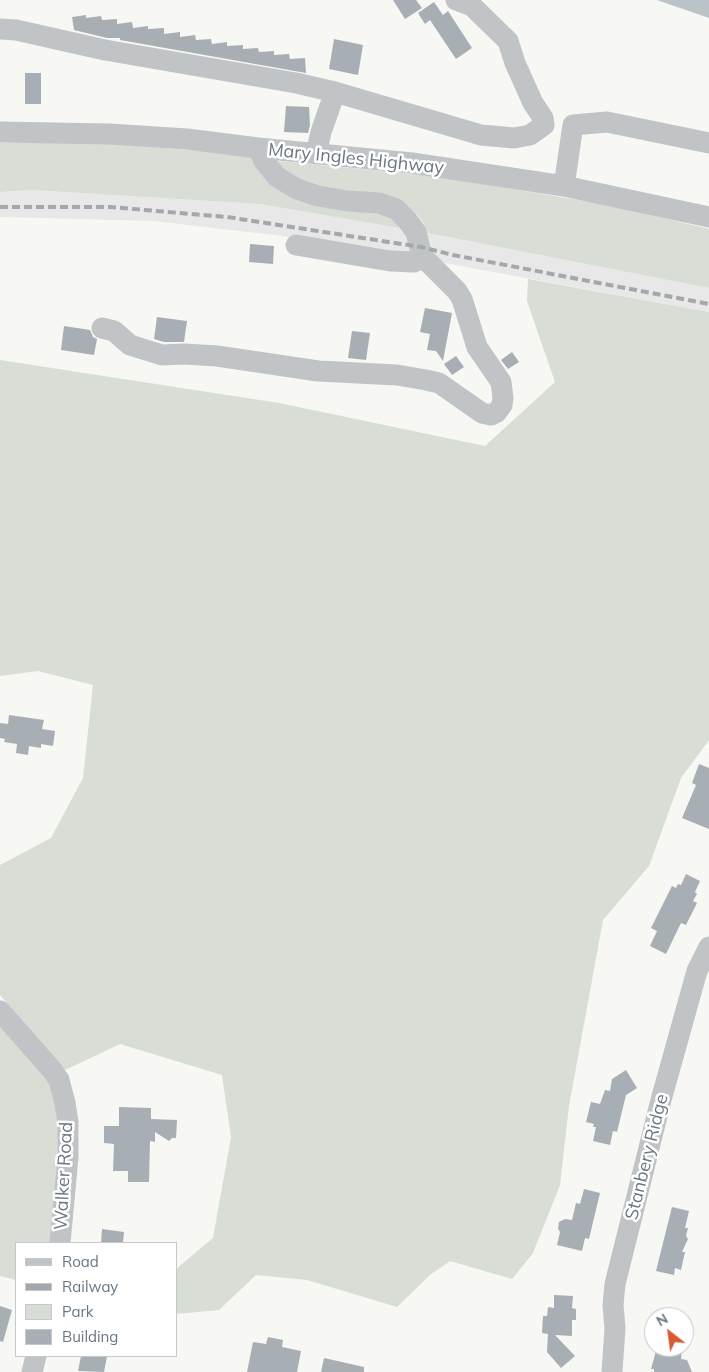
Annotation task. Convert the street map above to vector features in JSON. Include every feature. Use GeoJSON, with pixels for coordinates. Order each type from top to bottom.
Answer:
{"type":"FeatureCollection","features":[{"type":"Feature","properties":{"kind":"street"},"geometry":{"type":"LineString","coordinates":[[456,0],[472,6],[508,41],[515,63],[544,125]]}},
{"type":"Feature","properties":{"kind":"street"},"geometry":{"type":"LineString","coordinates":[[0,29],[16,30],[115,52],[296,83],[335,92],[481,134],[514,138],[530,135],[544,125],[607,122],[709,142]]}},
{"type":"Feature","properties":{"kind":"street"},"geometry":{"type":"LineString","coordinates":[[316,154],[321,132],[335,92]]}},
{"type":"Feature","properties":{"kind":"street"},"geometry":{"type":"LineString","coordinates":[[564,186],[573,125]]}},
{"type":"Feature","properties":{"kind":"street","name":"Mary Ingles Highway"},"geometry":{"type":"LineString","coordinates":[[0,132],[110,134],[187,139],[412,163],[564,186],[709,216]]}},
{"type":"Feature","properties":{"kind":"street"},"geometry":{"type":"LineString","coordinates":[[102,328],[114,331],[130,345],[162,356],[184,354],[217,356],[318,371],[397,376],[426,380],[439,383],[482,413],[491,415],[498,412],[503,398],[501,382],[477,347],[462,299],[457,291],[422,257],[416,232],[408,221],[396,209],[379,203],[348,201],[318,196],[297,189],[277,177],[264,161],[258,148]]}},
{"type":"Feature","properties":{"kind":"street"},"geometry":{"type":"LineString","coordinates":[[296,245],[390,261],[414,262],[422,257]]}},
{"type":"Feature","properties":{"kind":"street","name":"Stanbery Ridge"},"geometry":{"type":"LineString","coordinates":[[612,1372],[615,1328],[613,1305],[616,1284],[661,1100],[697,971],[709,947]]}},
{"type":"Feature","properties":{"kind":"street","name":"Walker Road"},"geometry":{"type":"LineString","coordinates":[[0,1011],[52,1070],[59,1080],[65,1103],[68,1122],[68,1157],[60,1242]]}},
{"type":"Feature","properties":{"kind":"street"},"geometry":{"type":"LineString","coordinates":[[32,1372],[36,1357]]}},
{"type":"Feature","properties":{"kind":"shaded area"},"geometry":{"type":"Polygon","coordinates":[[[657,0],[709,0],[709,18],[657,0]]]}},
{"type":"Feature","properties":{"kind":"shaded area"},"geometry":{"type":"Polygon","coordinates":[[[32,190],[260,204],[405,229],[709,288],[709,312],[326,241],[154,221],[0,217],[0,192],[32,190]]]}},
{"type":"Feature","properties":{"kind":"green space"},"geometry":{"type":"Polygon","coordinates":[[[0,143],[102,143],[253,155],[261,166],[377,208],[405,229],[260,204],[32,190],[0,192],[0,143]]]}},
{"type":"Feature","properties":{"kind":"green space"},"geometry":{"type":"Polygon","coordinates":[[[279,161],[434,176],[609,205],[709,229],[709,288],[427,233],[424,224],[417,214],[402,205],[304,183],[277,166],[279,161]]]}},
{"type":"Feature","properties":{"kind":"green space"},"geometry":{"type":"Polygon","coordinates":[[[528,279],[709,312],[709,740],[681,778],[649,866],[603,920],[569,1106],[560,1185],[533,1253],[512,1279],[450,1261],[430,1275],[397,1307],[307,1280],[256,1275],[219,1310],[178,1314],[178,1267],[213,1238],[231,1137],[222,1075],[120,1044],[63,1071],[0,995],[0,865],[51,838],[83,778],[93,685],[38,671],[0,676],[0,360],[279,403],[485,446],[555,382],[527,301],[528,279]]]}},
{"type":"Feature","properties":{"kind":"green space"},"geometry":{"type":"Polygon","coordinates":[[[3,1026],[48,1081],[59,1111],[58,1186],[52,1242],[15,1242],[15,1280],[0,1276],[0,1028],[3,1026]]]}},
{"type":"Feature","properties":{"kind":"building"},"geometry":{"type":"Polygon","coordinates":[[[393,0],[416,0],[422,8],[405,19],[393,0]]]}},
{"type":"Feature","properties":{"kind":"building"},"geometry":{"type":"Polygon","coordinates":[[[434,2],[443,15],[448,11],[472,48],[456,59],[430,20],[425,24],[418,13],[434,2]]]}},
{"type":"Feature","properties":{"kind":"building"},"geometry":{"type":"Polygon","coordinates":[[[86,15],[86,18],[101,16],[102,20],[117,19],[117,24],[132,22],[133,28],[148,26],[148,29],[164,28],[164,34],[180,32],[180,37],[195,35],[196,40],[211,39],[212,44],[227,42],[227,46],[243,45],[243,49],[258,48],[259,52],[274,51],[274,55],[289,54],[290,59],[305,58],[306,73],[120,40],[120,38],[107,38],[74,30],[72,17],[86,15]]]}},
{"type":"Feature","properties":{"kind":"building"},"geometry":{"type":"Polygon","coordinates":[[[334,39],[363,45],[358,75],[329,69],[334,39]]]}},
{"type":"Feature","properties":{"kind":"building"},"geometry":{"type":"Polygon","coordinates":[[[25,73],[41,73],[41,104],[25,104],[25,73]]]}},
{"type":"Feature","properties":{"kind":"building"},"geometry":{"type":"Polygon","coordinates":[[[286,106],[309,107],[310,125],[308,133],[284,132],[286,106]]]}},
{"type":"Feature","properties":{"kind":"building"},"geometry":{"type":"Polygon","coordinates":[[[250,244],[274,246],[273,264],[249,262],[250,244]]]}},
{"type":"Feature","properties":{"kind":"building"},"geometry":{"type":"Polygon","coordinates":[[[425,308],[452,313],[443,361],[436,351],[427,350],[430,334],[420,332],[425,308]]]}},
{"type":"Feature","properties":{"kind":"building"},"geometry":{"type":"Polygon","coordinates":[[[157,317],[187,321],[184,342],[164,342],[154,339],[157,317]]]}},
{"type":"Feature","properties":{"kind":"building"},"geometry":{"type":"Polygon","coordinates":[[[64,326],[90,330],[93,337],[97,339],[94,355],[61,350],[64,326]]]}},
{"type":"Feature","properties":{"kind":"building"},"geometry":{"type":"Polygon","coordinates":[[[352,331],[370,333],[366,360],[348,358],[352,331]]]}},
{"type":"Feature","properties":{"kind":"building"},"geometry":{"type":"Polygon","coordinates":[[[512,352],[519,362],[508,369],[501,360],[512,352]]]}},
{"type":"Feature","properties":{"kind":"building"},"geometry":{"type":"Polygon","coordinates":[[[456,356],[464,367],[452,375],[444,364],[456,356]]]}},
{"type":"Feature","properties":{"kind":"building"},"geometry":{"type":"Polygon","coordinates":[[[9,715],[44,720],[42,729],[55,731],[53,746],[41,744],[41,748],[29,746],[28,755],[16,753],[17,744],[4,742],[5,739],[0,738],[0,723],[8,724],[9,715]]]}},
{"type":"Feature","properties":{"kind":"building"},"geometry":{"type":"Polygon","coordinates":[[[699,764],[709,768],[709,829],[682,818],[696,785],[692,783],[699,764]]]}},
{"type":"Feature","properties":{"kind":"building"},"geometry":{"type":"Polygon","coordinates":[[[686,874],[700,881],[693,901],[697,903],[686,925],[681,923],[666,954],[650,946],[657,931],[651,928],[672,886],[676,888],[678,884],[681,885],[686,874]]]}},
{"type":"Feature","properties":{"kind":"building"},"geometry":{"type":"Polygon","coordinates":[[[626,1070],[637,1088],[626,1095],[617,1132],[613,1131],[610,1145],[593,1141],[596,1127],[593,1127],[594,1124],[586,1122],[591,1102],[600,1104],[605,1090],[610,1091],[612,1079],[626,1070]]]}},
{"type":"Feature","properties":{"kind":"building"},"geometry":{"type":"Polygon","coordinates":[[[119,1107],[151,1108],[151,1119],[177,1120],[176,1138],[172,1138],[169,1141],[155,1132],[155,1142],[150,1141],[149,1182],[128,1182],[128,1171],[113,1171],[114,1144],[104,1143],[104,1126],[119,1126],[119,1107]]]}},
{"type":"Feature","properties":{"kind":"building"},"geometry":{"type":"Polygon","coordinates":[[[584,1189],[600,1193],[589,1239],[585,1238],[582,1251],[557,1245],[560,1232],[558,1229],[559,1222],[565,1219],[572,1220],[576,1203],[580,1204],[584,1189]]]}},
{"type":"Feature","properties":{"kind":"building"},"geometry":{"type":"Polygon","coordinates":[[[672,1207],[689,1211],[685,1228],[688,1228],[686,1236],[688,1239],[682,1252],[685,1252],[681,1270],[675,1268],[674,1275],[656,1271],[672,1207]]]}},
{"type":"Feature","properties":{"kind":"building"},"geometry":{"type":"Polygon","coordinates":[[[102,1229],[124,1232],[123,1242],[101,1242],[102,1229]]]}},
{"type":"Feature","properties":{"kind":"building"},"geometry":{"type":"Polygon","coordinates":[[[554,1295],[573,1296],[572,1308],[576,1309],[576,1320],[572,1320],[572,1336],[555,1335],[575,1356],[561,1368],[547,1352],[548,1334],[542,1333],[543,1316],[547,1316],[548,1307],[554,1308],[554,1295]]]}},
{"type":"Feature","properties":{"kind":"building"},"geometry":{"type":"Polygon","coordinates":[[[0,1306],[12,1310],[3,1342],[0,1341],[0,1306]]]}},
{"type":"Feature","properties":{"kind":"building"},"geometry":{"type":"Polygon","coordinates":[[[268,1337],[283,1340],[282,1347],[301,1351],[297,1372],[247,1372],[253,1342],[266,1344],[268,1337]]]}},
{"type":"Feature","properties":{"kind":"building"},"geometry":{"type":"Polygon","coordinates":[[[81,1357],[107,1357],[104,1372],[78,1371],[81,1357]]]}},
{"type":"Feature","properties":{"kind":"building"},"geometry":{"type":"Polygon","coordinates":[[[654,1357],[681,1357],[681,1359],[687,1360],[692,1372],[654,1372],[654,1369],[651,1369],[654,1357]]]}},
{"type":"Feature","properties":{"kind":"building"},"geometry":{"type":"Polygon","coordinates":[[[324,1358],[364,1367],[364,1372],[321,1372],[324,1358]]]}},
{"type":"Feature","properties":{"kind":"railway"},"geometry":{"type":"LineString","coordinates":[[0,207],[110,207],[227,217],[421,247],[453,255],[709,304]]}}]}
